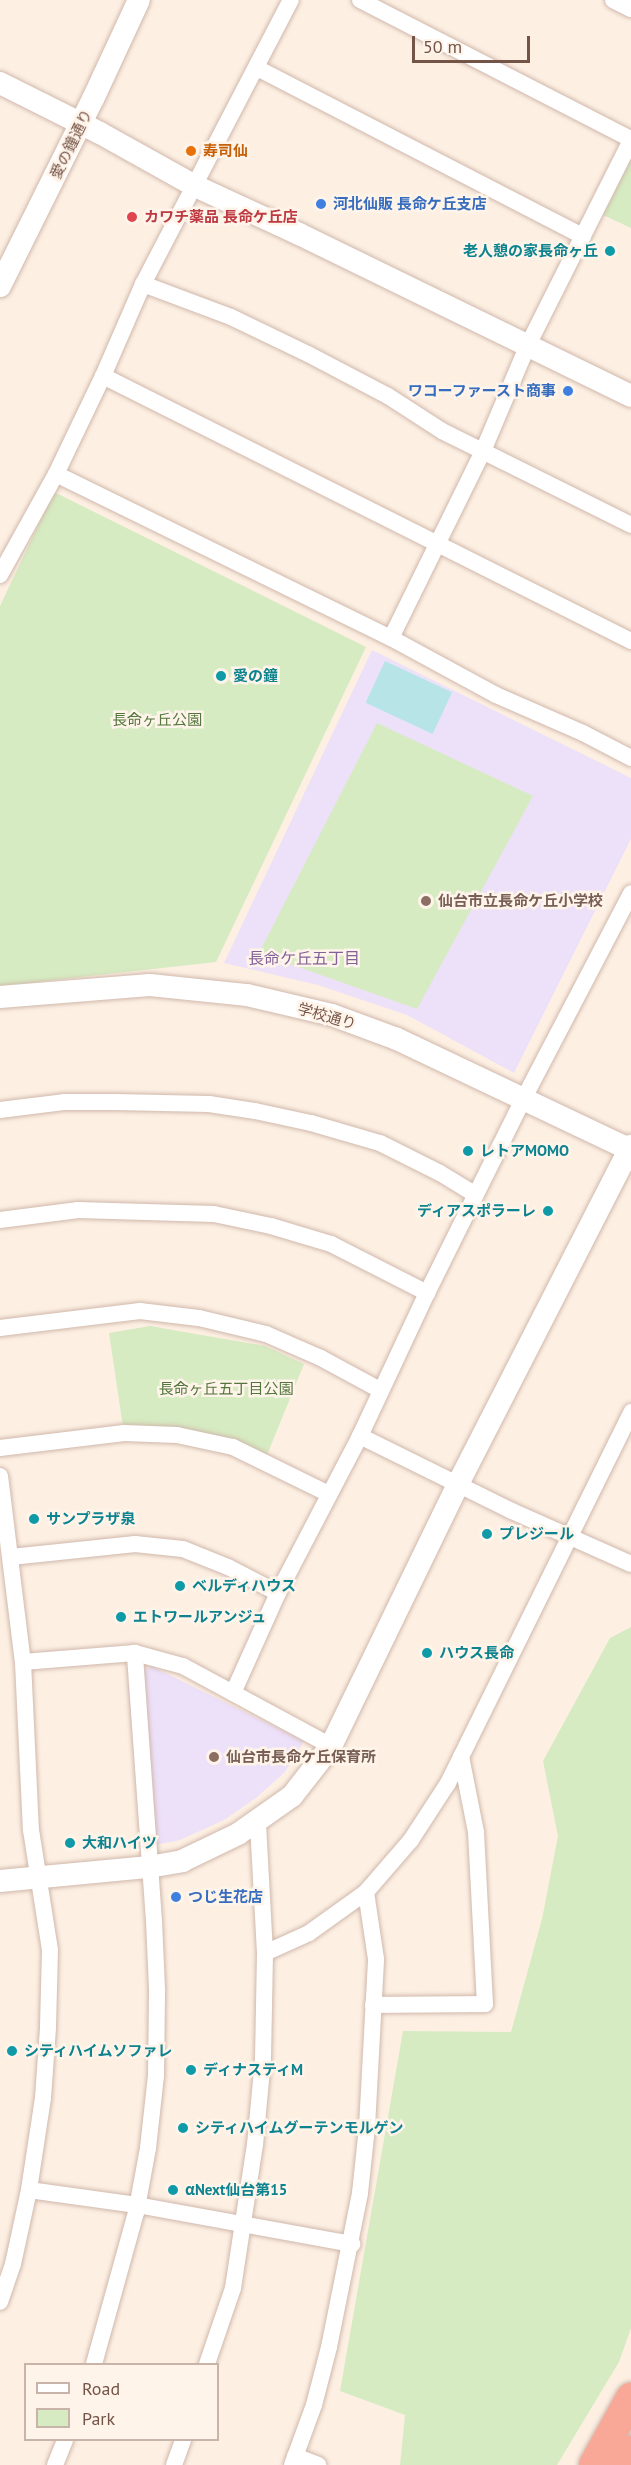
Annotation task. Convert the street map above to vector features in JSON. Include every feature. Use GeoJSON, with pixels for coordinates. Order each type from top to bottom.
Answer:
{"type":"FeatureCollection","features":[{"type":"Feature","properties":{"kind":"highway"},"geometry":{"type":"LineString","coordinates":[[594,2465],[631,2398]]}},
{"type":"Feature","properties":{"kind":"highway"},"geometry":{"type":"LineString","coordinates":[[623,2465],[631,2451]]}},
{"type":"Feature","properties":{"kind":"street","name":"愛の鐘通り"},"geometry":{"type":"LineString","coordinates":[[0,286],[139,0]]}},
{"type":"Feature","properties":{"kind":"street"},"geometry":{"type":"LineString","coordinates":[[1,571],[56,474],[103,376],[143,284],[291,0]]}},
{"type":"Feature","properties":{"kind":"street"},"geometry":{"type":"LineString","coordinates":[[360,0],[631,140],[527,347],[483,451],[391,638]]}},
{"type":"Feature","properties":{"kind":"street"},"geometry":{"type":"LineString","coordinates":[[613,0],[631,9]]}},
{"type":"Feature","properties":{"kind":"street"},"geometry":{"type":"LineString","coordinates":[[257,68],[583,236]]}},
{"type":"Feature","properties":{"kind":"street"},"geometry":{"type":"LineString","coordinates":[[0,83],[193,185],[299,234],[631,396]]}},
{"type":"Feature","properties":{"kind":"street"},"geometry":{"type":"LineString","coordinates":[[143,284],[231,317],[260,331],[388,396],[442,431],[631,525]]}},
{"type":"Feature","properties":{"kind":"street"},"geometry":{"type":"LineString","coordinates":[[103,376],[351,498],[631,641]]}},
{"type":"Feature","properties":{"kind":"street"},"geometry":{"type":"LineString","coordinates":[[56,474],[391,638],[496,695],[583,733],[631,758]]}},
{"type":"Feature","properties":{"kind":"street"},"geometry":{"type":"LineString","coordinates":[[233,1694],[278,1593],[360,1436],[427,1293],[524,1098],[631,893]]}},
{"type":"Feature","properties":{"kind":"street","name":"学校通り"},"geometry":{"type":"LineString","coordinates":[[0,997],[150,985],[247,995],[332,1016],[397,1039],[630,1148]]}},
{"type":"Feature","properties":{"kind":"street"},"geometry":{"type":"LineString","coordinates":[[0,1110],[64,1102],[115,1102],[209,1104],[255,1111],[311,1123],[380,1143],[440,1173],[476,1195]]}},
{"type":"Feature","properties":{"kind":"street"},"geometry":{"type":"LineString","coordinates":[[0,1881],[149,1867],[182,1861],[258,1822],[292,1796],[331,1746],[458,1484],[630,1148]]}},
{"type":"Feature","properties":{"kind":"street"},"geometry":{"type":"LineString","coordinates":[[0,1220],[78,1210],[214,1214],[271,1226],[331,1244],[427,1293]]}},
{"type":"Feature","properties":{"kind":"street"},"geometry":{"type":"LineString","coordinates":[[0,1328],[140,1311],[199,1317],[266,1334],[321,1358],[380,1390]]}},
{"type":"Feature","properties":{"kind":"street"},"geometry":{"type":"LineString","coordinates":[[265,1953],[309,1933],[366,1893],[411,1840],[448,1783],[567,1536],[631,1412]]}},
{"type":"Feature","properties":{"kind":"street"},"geometry":{"type":"LineString","coordinates":[[0,1448],[124,1433],[177,1435],[233,1448],[328,1494]]}},
{"type":"Feature","properties":{"kind":"street"},"geometry":{"type":"LineString","coordinates":[[360,1436],[567,1536],[631,1564]]}},
{"type":"Feature","properties":{"kind":"street"},"geometry":{"type":"LineString","coordinates":[[0,1476],[23,1662],[32,1830],[37,1876],[50,1950],[43,2098],[29,2190],[13,2264],[0,2302]]}},
{"type":"Feature","properties":{"kind":"street"},"geometry":{"type":"LineString","coordinates":[[11,1557],[135,1544],[183,1549],[228,1567],[278,1593]]}},
{"type":"Feature","properties":{"kind":"street"},"geometry":{"type":"LineString","coordinates":[[23,1662],[135,1653],[183,1666],[331,1746]]}},
{"type":"Feature","properties":{"kind":"street"},"geometry":{"type":"LineString","coordinates":[[94,2363],[114,2299],[137,2205],[148,2148],[156,2076],[157,1989],[135,1653]]}},
{"type":"Feature","properties":{"kind":"street"},"geometry":{"type":"LineString","coordinates":[[373,2005],[485,2004],[476,1832],[461,1756]]}},
{"type":"Feature","properties":{"kind":"street"},"geometry":{"type":"LineString","coordinates":[[207,2363],[233,2288],[255,2145],[263,2058],[265,1953],[258,1822]]}},
{"type":"Feature","properties":{"kind":"street"},"geometry":{"type":"LineString","coordinates":[[318,2465],[293,2461],[317,2393],[352,2244],[367,2127],[376,1959],[366,1893]]}},
{"type":"Feature","properties":{"kind":"street"},"geometry":{"type":"LineString","coordinates":[[29,2190],[137,2205],[352,2244]]}},
{"type":"Feature","properties":{"kind":"street"},"geometry":{"type":"LineString","coordinates":[[55,2465],[64,2441]]}},
{"type":"Feature","properties":{"kind":"street"},"geometry":{"type":"LineString","coordinates":[[174,2465],[182,2441]]}},
{"type":"Feature","properties":{"kind":"shaded area","name":"仙台市立長命ケ丘小学校"},"geometry":{"type":"Polygon","coordinates":[[[372,650],[631,778],[631,839],[514,1073],[407,1015],[318,985],[224,963],[372,650]]]}},
{"type":"Feature","properties":{"kind":"shaded area","name":"仙台市長命ケ丘保育所"},"geometry":{"type":"Polygon","coordinates":[[[151,1666],[304,1741],[285,1772],[256,1798],[224,1820],[180,1840],[141,1848],[128,1686],[137,1675],[151,1666]]]}},
{"type":"Feature","properties":{"kind":"green space"},"geometry":{"type":"Polygon","coordinates":[[[631,159],[631,228],[603,215],[631,159]]]}},
{"type":"Feature","properties":{"kind":"green space","name":"長命ヶ丘公園"},"geometry":{"type":"Polygon","coordinates":[[[54,492],[366,647],[216,962],[0,986],[0,606],[54,492]]]}},
{"type":"Feature","properties":{"kind":"green space"},"geometry":{"type":"Polygon","coordinates":[[[377,723],[533,796],[417,1009],[259,953],[377,723]]]}},
{"type":"Feature","properties":{"kind":"green space","name":"長命ヶ丘五丁目公園"},"geometry":{"type":"Polygon","coordinates":[[[150,1326],[265,1346],[304,1364],[267,1455],[123,1427],[109,1333],[150,1326]]]}},
{"type":"Feature","properties":{"kind":"green space"},"geometry":{"type":"Polygon","coordinates":[[[631,1627],[631,2328],[619,2362],[557,2465],[400,2465],[405,2415],[340,2391],[403,2031],[511,2032],[542,1919],[558,1836],[543,1761],[610,1638],[631,1627]]]}},
{"type":"Feature","properties":{"kind":"water"},"geometry":{"type":"Polygon","coordinates":[[[385,661],[452,692],[433,734],[366,703],[385,661]]]}},
{"type":"Feature","properties":{"kind":"place","name":"寿司仙"},"geometry":{"type":"Point","coordinates":[191,151]}},
{"type":"Feature","properties":{"kind":"place","name":"河北仙販 長命ケ丘支店"},"geometry":{"type":"Point","coordinates":[321,204]}},
{"type":"Feature","properties":{"kind":"place","name":"カワチ薬品 長命ケ丘店"},"geometry":{"type":"Point","coordinates":[132,217]}},
{"type":"Feature","properties":{"kind":"place","name":"老人憩の家長命ヶ丘"},"geometry":{"type":"Point","coordinates":[610,251]}},
{"type":"Feature","properties":{"kind":"place","name":"ワコーファースト商事"},"geometry":{"type":"Point","coordinates":[568,391]}},
{"type":"Feature","properties":{"kind":"place","name":"愛の鐘"},"geometry":{"type":"Point","coordinates":[221,676]}},
{"type":"Feature","properties":{"kind":"place","name":"仙台市立長命ケ丘小学校"},"geometry":{"type":"Point","coordinates":[426,901]}},
{"type":"Feature","properties":{"kind":"place","name":"レトアMOMO"},"geometry":{"type":"Point","coordinates":[468,1151]}},
{"type":"Feature","properties":{"kind":"place","name":"ディアスポラーレ"},"geometry":{"type":"Point","coordinates":[548,1211]}},
{"type":"Feature","properties":{"kind":"place","name":"サンプラザ泉"},"geometry":{"type":"Point","coordinates":[34,1519]}},
{"type":"Feature","properties":{"kind":"place","name":"プレジール"},"geometry":{"type":"Point","coordinates":[487,1534]}},
{"type":"Feature","properties":{"kind":"place","name":"ベルディハウス"},"geometry":{"type":"Point","coordinates":[180,1586]}},
{"type":"Feature","properties":{"kind":"place","name":"エトワールアンジュ"},"geometry":{"type":"Point","coordinates":[121,1617]}},
{"type":"Feature","properties":{"kind":"place","name":"ハウス長命"},"geometry":{"type":"Point","coordinates":[427,1653]}},
{"type":"Feature","properties":{"kind":"place","name":"仙台市長命ケ丘保育所"},"geometry":{"type":"Point","coordinates":[214,1757]}},
{"type":"Feature","properties":{"kind":"place","name":"大和ハイツ"},"geometry":{"type":"Point","coordinates":[70,1843]}},
{"type":"Feature","properties":{"kind":"place","name":"つじ生花店"},"geometry":{"type":"Point","coordinates":[176,1897]}},
{"type":"Feature","properties":{"kind":"place","name":"シティハイムソファレ"},"geometry":{"type":"Point","coordinates":[12,2051]}},
{"type":"Feature","properties":{"kind":"place","name":"ディナスティM"},"geometry":{"type":"Point","coordinates":[191,2070]}},
{"type":"Feature","properties":{"kind":"place","name":"シティハイムグーテンモルゲン"},"geometry":{"type":"Point","coordinates":[183,2128]}},
{"type":"Feature","properties":{"kind":"place","name":"αNext仙台第15"},"geometry":{"type":"Point","coordinates":[173,2190]}},
{"type":"Feature","properties":{"kind":"district","name":"長命ケ丘五丁目"},"geometry":{"type":"Point","coordinates":[304,958]}}]}
